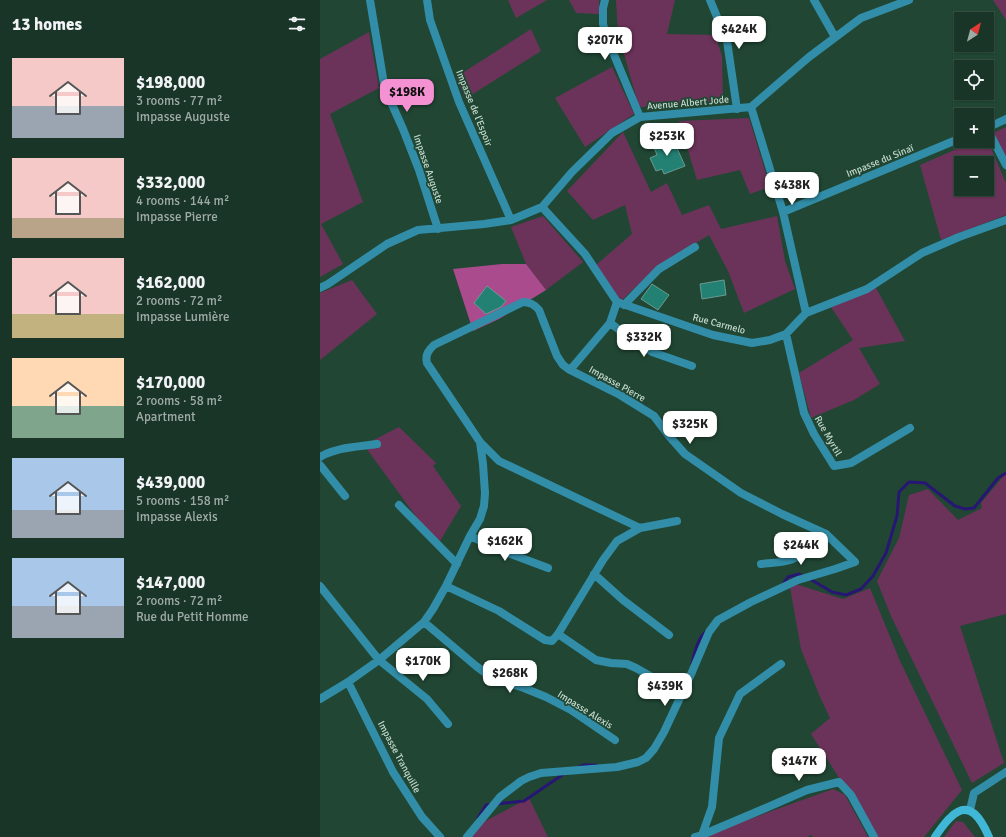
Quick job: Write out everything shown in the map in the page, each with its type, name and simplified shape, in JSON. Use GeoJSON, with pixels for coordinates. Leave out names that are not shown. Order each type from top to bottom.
{"type":"FeatureCollection","features":[{"type":"Feature","properties":{"kind":"street","name":"Impasse Auguste"},"geometry":{"type":"LineString","coordinates":[[370,0],[384,84],[408,143],[438,229]]}},
{"type":"Feature","properties":{"kind":"street","name":"Impasse de l'Espoir"},"geometry":{"type":"LineString","coordinates":[[427,0],[430,20],[459,102],[511,220]]}},
{"type":"Feature","properties":{"kind":"street"},"geometry":{"type":"LineString","coordinates":[[605,0],[603,8],[603,24],[607,38],[640,117]]}},
{"type":"Feature","properties":{"kind":"street"},"geometry":{"type":"LineString","coordinates":[[710,0],[727,40],[737,109]]}},
{"type":"Feature","properties":{"kind":"street"},"geometry":{"type":"LineString","coordinates":[[814,0],[835,38]]}},
{"type":"Feature","properties":{"kind":"street"},"geometry":{"type":"LineString","coordinates":[[806,313],[783,212],[751,107],[809,57],[861,18],[909,0]]}},
{"type":"Feature","properties":{"kind":"street","name":"Avenue Albert Jode"},"geometry":{"type":"LineString","coordinates":[[320,288],[387,244],[418,230],[511,220],[542,207],[572,172],[612,133],[640,117],[751,107]]}},
{"type":"Feature","properties":{"kind":"street"},"geometry":{"type":"LineString","coordinates":[[994,125],[1006,119]]}},
{"type":"Feature","properties":{"kind":"street","name":"Impasse du Sinaï"},"geometry":{"type":"LineString","coordinates":[[783,212],[954,141]]}},
{"type":"Feature","properties":{"kind":"street"},"geometry":{"type":"LineString","coordinates":[[994,142],[1006,165]]}},
{"type":"Feature","properties":{"kind":"street"},"geometry":{"type":"LineString","coordinates":[[542,207],[585,254],[621,304],[659,269],[695,247]]}},
{"type":"Feature","properties":{"kind":"street","name":"Rue Carmelo"},"geometry":{"type":"LineString","coordinates":[[621,304],[713,335],[752,343],[770,340],[786,334],[806,313],[867,289],[922,253],[959,237],[1006,220]]}},
{"type":"Feature","properties":{"kind":"street"},"geometry":{"type":"LineString","coordinates":[[570,370],[563,365],[557,356],[539,310],[536,306],[527,302],[523,302],[434,346],[427,353],[426,358],[427,363],[480,442],[499,461],[640,528]]}},
{"type":"Feature","properties":{"kind":"street","name":"Impasse Pierre"},"geometry":{"type":"LineString","coordinates":[[467,837],[500,797],[521,781],[529,777],[541,773],[617,768],[646,758],[654,749],[664,732],[709,632],[718,620],[751,602],[798,580],[855,562],[826,534],[741,493],[685,454],[654,416],[620,395],[570,370],[610,323],[621,304]]}},
{"type":"Feature","properties":{"kind":"street"},"geometry":{"type":"LineString","coordinates":[[610,323],[652,352],[692,366]]}},
{"type":"Feature","properties":{"kind":"street","name":"Rue Myrtil"},"geometry":{"type":"LineString","coordinates":[[786,334],[804,413],[814,434],[834,466],[850,462],[910,428]]}},
{"type":"Feature","properties":{"kind":"street"},"geometry":{"type":"LineString","coordinates":[[320,699],[348,682],[379,660],[424,622],[433,609],[480,519],[484,506],[485,486],[480,442]]}},
{"type":"Feature","properties":{"kind":"street"},"geometry":{"type":"LineString","coordinates":[[320,457],[326,453],[338,450],[377,444]]}},
{"type":"Feature","properties":{"kind":"street"},"geometry":{"type":"LineString","coordinates":[[320,465],[346,496]]}},
{"type":"Feature","properties":{"kind":"street"},"geometry":{"type":"LineString","coordinates":[[399,505],[457,564]]}},
{"type":"Feature","properties":{"kind":"street"},"geometry":{"type":"LineString","coordinates":[[446,586],[499,611],[545,640],[552,641],[558,634],[603,560],[617,542],[640,528],[677,521]]}},
{"type":"Feature","properties":{"kind":"street"},"geometry":{"type":"LineString","coordinates":[[761,564],[789,561],[796,558],[808,552],[826,534]]}},
{"type":"Feature","properties":{"kind":"street"},"geometry":{"type":"LineString","coordinates":[[470,536],[508,553],[548,568]]}},
{"type":"Feature","properties":{"kind":"street"},"geometry":{"type":"LineString","coordinates":[[594,574],[623,600],[669,635]]}},
{"type":"Feature","properties":{"kind":"street"},"geometry":{"type":"LineString","coordinates":[[320,586],[379,660],[427,699],[448,724]]}},
{"type":"Feature","properties":{"kind":"street","name":"Impasse Alexis"},"geometry":{"type":"LineString","coordinates":[[424,622],[488,675],[524,688],[571,710],[615,740]]}},
{"type":"Feature","properties":{"kind":"street"},"geometry":{"type":"LineString","coordinates":[[558,634],[596,660],[628,664],[666,685]]}},
{"type":"Feature","properties":{"kind":"street"},"geometry":{"type":"LineString","coordinates":[[698,836],[712,806],[719,738],[740,694],[781,664]]}},
{"type":"Feature","properties":{"kind":"street","name":"Impasse Tranquille"},"geometry":{"type":"LineString","coordinates":[[348,682],[394,772],[422,817],[440,837]]}},
{"type":"Feature","properties":{"kind":"street"},"geometry":{"type":"LineString","coordinates":[[970,810],[974,793],[1006,772]]}},
{"type":"Feature","properties":{"kind":"street"},"geometry":{"type":"LineString","coordinates":[[698,836],[807,790],[838,782],[850,795],[874,837]]}},
{"type":"Feature","properties":{"kind":"street"},"geometry":{"type":"LineString","coordinates":[[935,837],[951,816],[961,810],[970,810],[977,815],[989,837]]}},
{"type":"Feature","properties":{"kind":"shaded area"},"geometry":{"type":"Polygon","coordinates":[[[508,0],[547,0],[516,18],[508,0]]]}},
{"type":"Feature","properties":{"kind":"shaded area"},"geometry":{"type":"Polygon","coordinates":[[[569,0],[599,0],[599,14],[576,13],[569,0]]]}},
{"type":"Feature","properties":{"kind":"shaded area"},"geometry":{"type":"Polygon","coordinates":[[[616,0],[675,0],[667,34],[715,35],[722,56],[723,103],[639,107],[618,33],[616,0]]]}},
{"type":"Feature","properties":{"kind":"shaded area"},"geometry":{"type":"Polygon","coordinates":[[[993,0],[1006,0],[1006,20],[993,0]]]}},
{"type":"Feature","properties":{"kind":"shaded area"},"geometry":{"type":"Polygon","coordinates":[[[531,29],[541,51],[465,99],[456,77],[531,29]]]}},
{"type":"Feature","properties":{"kind":"shaded area"},"geometry":{"type":"Polygon","coordinates":[[[369,32],[379,88],[330,114],[363,202],[321,224],[343,264],[320,277],[320,59],[369,32]]]}},
{"type":"Feature","properties":{"kind":"shaded area"},"geometry":{"type":"Polygon","coordinates":[[[612,67],[634,114],[585,147],[555,98],[612,67]]]}},
{"type":"Feature","properties":{"kind":"shaded area"},"geometry":{"type":"Polygon","coordinates":[[[749,118],[770,187],[750,194],[740,170],[697,180],[679,121],[749,118]]]}},
{"type":"Feature","properties":{"kind":"shaded area"},"geometry":{"type":"Polygon","coordinates":[[[1006,127],[1006,160],[994,135],[994,133],[1006,127]]]}},
{"type":"Feature","properties":{"kind":"shaded area"},"geometry":{"type":"Polygon","coordinates":[[[623,132],[651,192],[667,183],[682,215],[709,205],[721,229],[777,216],[785,261],[795,289],[744,313],[728,271],[709,235],[656,268],[621,301],[596,265],[632,234],[625,205],[593,220],[567,191],[623,132]]]}},
{"type":"Feature","properties":{"kind":"shaded area"},"geometry":{"type":"Polygon","coordinates":[[[959,148],[991,148],[1006,183],[1006,215],[941,240],[920,165],[959,148]]]}},
{"type":"Feature","properties":{"kind":"shaded area"},"geometry":{"type":"Polygon","coordinates":[[[543,216],[583,262],[546,290],[526,264],[511,227],[543,216]]]}},
{"type":"Feature","properties":{"kind":"shaded area"},"geometry":{"type":"Polygon","coordinates":[[[502,264],[526,264],[546,290],[499,319],[473,331],[453,269],[502,264]]]}},
{"type":"Feature","properties":{"kind":"shaded area"},"geometry":{"type":"Polygon","coordinates":[[[352,280],[377,314],[320,360],[320,293],[352,280]]]}},
{"type":"Feature","properties":{"kind":"shaded area"},"geometry":{"type":"Polygon","coordinates":[[[876,288],[905,341],[859,348],[880,384],[854,400],[811,418],[799,373],[853,340],[831,307],[876,288]]]}},
{"type":"Feature","properties":{"kind":"shaded area"},"geometry":{"type":"Polygon","coordinates":[[[399,427],[436,463],[433,466],[461,506],[440,541],[428,533],[364,445],[399,427]]]}},
{"type":"Feature","properties":{"kind":"shaded area"},"geometry":{"type":"Polygon","coordinates":[[[1006,473],[1006,614],[960,626],[1004,763],[972,783],[891,616],[877,581],[899,538],[909,495],[928,489],[958,520],[982,508],[981,503],[1006,473]]]}},
{"type":"Feature","properties":{"kind":"shaded area"},"geometry":{"type":"Polygon","coordinates":[[[789,582],[843,599],[870,588],[900,661],[962,790],[924,837],[877,837],[811,734],[830,718],[801,649],[789,582]]]}},
{"type":"Feature","properties":{"kind":"shaded area"},"geometry":{"type":"Polygon","coordinates":[[[833,789],[845,795],[868,837],[813,837],[812,835],[807,837],[700,837],[833,789]]]}},
{"type":"Feature","properties":{"kind":"shaded area"},"geometry":{"type":"Polygon","coordinates":[[[529,798],[548,837],[472,837],[476,826],[529,798]]]}},
{"type":"Feature","properties":{"kind":"shaded area"},"geometry":{"type":"Polygon","coordinates":[[[956,821],[963,822],[975,837],[944,837],[956,821]]]}},
{"type":"Feature","properties":{"kind":"building"},"geometry":{"type":"Polygon","coordinates":[[[672,137],[685,166],[664,174],[662,169],[656,171],[650,158],[657,155],[653,145],[672,137]]]}},
{"type":"Feature","properties":{"kind":"building"},"geometry":{"type":"Polygon","coordinates":[[[724,280],[726,295],[702,299],[700,284],[724,280]]]}},
{"type":"Feature","properties":{"kind":"building"},"geometry":{"type":"Polygon","coordinates":[[[652,284],[669,295],[658,310],[641,299],[652,284]]]}},
{"type":"Feature","properties":{"kind":"building"},"geometry":{"type":"Polygon","coordinates":[[[487,286],[506,301],[501,307],[486,314],[474,303],[487,286]]]}},
{"type":"Feature","properties":{"kind":"waterway"},"geometry":{"type":"LineString","coordinates":[[810,579],[832,592],[846,595],[861,589],[873,576],[886,553],[897,516],[899,492],[909,482],[925,483],[955,506],[965,509],[974,508],[998,478],[1006,473]]}},
{"type":"Feature","properties":{"kind":"waterway"},"geometry":{"type":"LineString","coordinates":[[783,584],[788,577],[799,574],[803,576]]}},
{"type":"Feature","properties":{"kind":"waterway"},"geometry":{"type":"LineString","coordinates":[[692,664],[700,640],[708,630]]}},
{"type":"Feature","properties":{"kind":"waterway"},"geometry":{"type":"LineString","coordinates":[[579,767],[584,765],[596,765]]}},
{"type":"Feature","properties":{"kind":"waterway"},"geometry":{"type":"LineString","coordinates":[[478,818],[486,805],[524,801],[565,773]]}}]}
